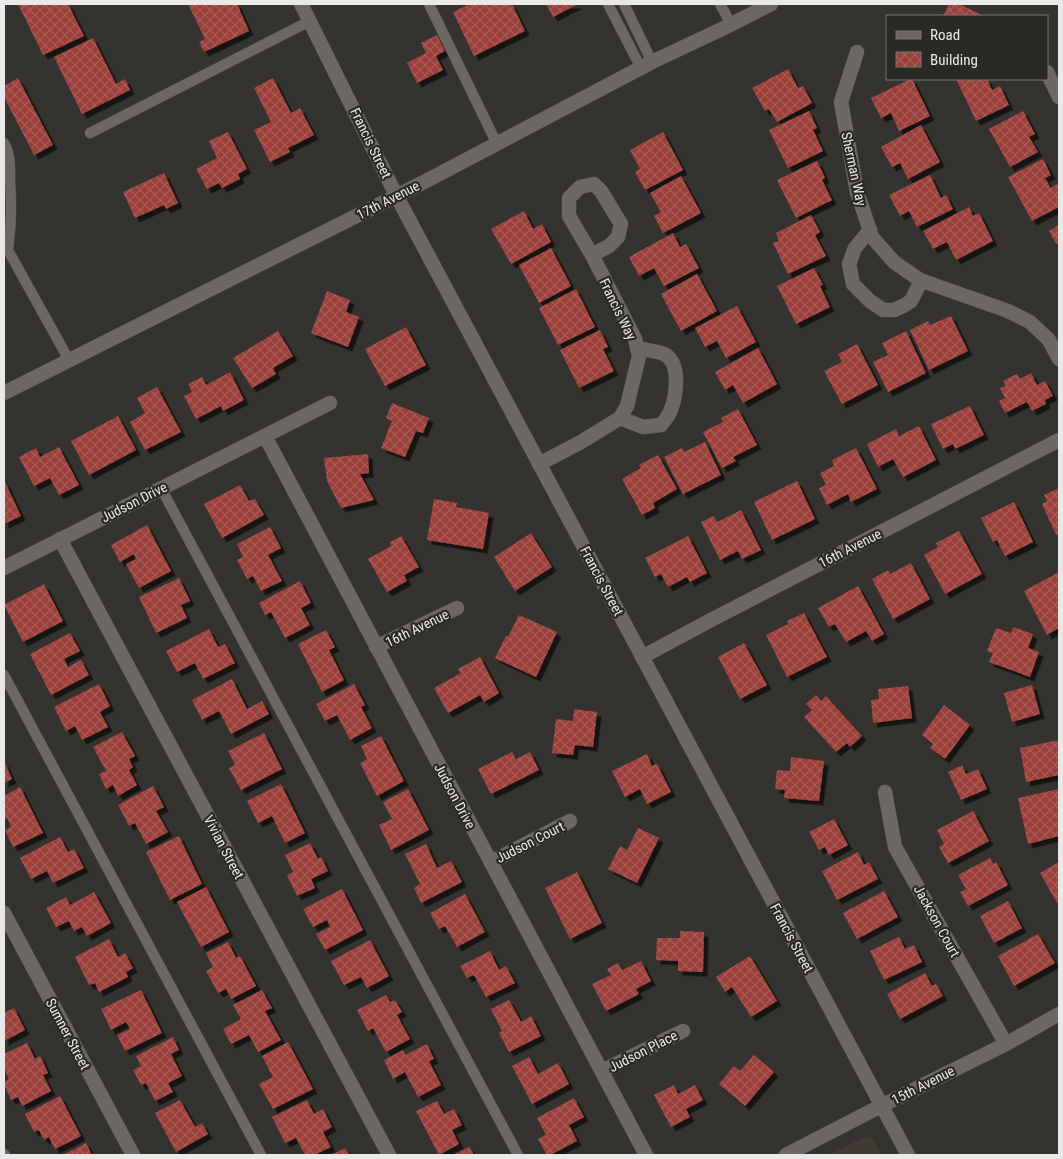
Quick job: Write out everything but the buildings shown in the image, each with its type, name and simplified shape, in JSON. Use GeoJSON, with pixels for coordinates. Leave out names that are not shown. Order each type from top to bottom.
{"type":"FeatureCollection","features":[{"type":"Feature","properties":{"kind":"street","name":"Francis Street"},"geometry":{"type":"LineString","coordinates":[[301,4],[396,195],[908,1155]]}},
{"type":"Feature","properties":{"kind":"street","name":"17th Avenue"},"geometry":{"type":"LineString","coordinates":[[4,393],[497,144],[647,65],[771,4]]}},
{"type":"Feature","properties":{"kind":"street","name":"Sherman Way"},"geometry":{"type":"LineString","coordinates":[[857,52],[841,102],[857,192],[872,237],[894,262],[921,281],[1008,311],[1030,322],[1049,340],[1059,359]]}},
{"type":"Feature","properties":{"kind":"street"},"geometry":{"type":"LineString","coordinates":[[1048,74],[1059,97]]}},
{"type":"Feature","properties":{"kind":"street","name":"Francis Way"},"geometry":{"type":"LineString","coordinates":[[592,255],[609,246],[618,237],[621,224],[601,191],[594,184],[580,187],[569,198],[569,216],[592,255],[635,339],[639,356],[627,406],[620,418]]}},
{"type":"Feature","properties":{"kind":"street"},"geometry":{"type":"LineString","coordinates":[[870,230],[855,248],[848,264],[853,284],[870,301],[883,310],[894,310],[910,301],[921,281]]}},
{"type":"Feature","properties":{"kind":"street"},"geometry":{"type":"LineString","coordinates":[[540,464],[620,418],[643,427],[661,425],[670,414],[676,390],[675,371],[665,354],[637,348]]}},
{"type":"Feature","properties":{"kind":"street","name":"Judson Drive"},"geometry":{"type":"LineString","coordinates":[[4,568],[330,404]]}},
{"type":"Feature","properties":{"kind":"street","name":"Judson Drive"},"geometry":{"type":"LineString","coordinates":[[265,436],[646,1155]]}},
{"type":"Feature","properties":{"kind":"street","name":"16th Avenue"},"geometry":{"type":"LineString","coordinates":[[642,657],[1059,440]]}},
{"type":"Feature","properties":{"kind":"street","name":"Vivian Street"},"geometry":{"type":"LineString","coordinates":[[60,539],[389,1155]]}},
{"type":"Feature","properties":{"kind":"street","name":"16th Avenue"},"geometry":{"type":"LineString","coordinates":[[376,648],[457,608]]}},
{"type":"Feature","properties":{"kind":"street","name":"Jackson Court"},"geometry":{"type":"LineString","coordinates":[[885,792],[895,847],[1006,1044]]}},
{"type":"Feature","properties":{"kind":"street","name":"Judson Court"},"geometry":{"type":"LineString","coordinates":[[491,862],[570,821]]}},
{"type":"Feature","properties":{"kind":"street","name":"Sumner Street"},"geometry":{"type":"LineString","coordinates":[[4,913],[133,1155]]}},
{"type":"Feature","properties":{"kind":"street","name":"15th Avenue"},"geometry":{"type":"LineString","coordinates":[[786,1155],[1006,1044],[1059,1014]]}},
{"type":"Feature","properties":{"kind":"street","name":"Judson Place"},"geometry":{"type":"LineString","coordinates":[[602,1071],[683,1031]]}},
{"type":"Feature","properties":{"kind":"lane"},"geometry":{"type":"LineString","coordinates":[[429,4],[497,144]]}},
{"type":"Feature","properties":{"kind":"lane"},"geometry":{"type":"LineString","coordinates":[[608,4],[647,65]]}},
{"type":"Feature","properties":{"kind":"lane"},"geometry":{"type":"LineString","coordinates":[[624,4],[647,65]]}},
{"type":"Feature","properties":{"kind":"lane"},"geometry":{"type":"LineString","coordinates":[[720,4],[731,24]]}},
{"type":"Feature","properties":{"kind":"lane"},"geometry":{"type":"LineString","coordinates":[[90,133],[310,21]]}},
{"type":"Feature","properties":{"kind":"lane"},"geometry":{"type":"LineString","coordinates":[[4,143],[9,155],[12,199],[11,228],[6,247],[69,360]]}},
{"type":"Feature","properties":{"kind":"lane"},"geometry":{"type":"LineString","coordinates":[[161,488],[518,1155]]}},
{"type":"Feature","properties":{"kind":"lane"},"geometry":{"type":"LineString","coordinates":[[4,675],[261,1155]]}},
{"type":"Feature","properties":{"kind":"shaded area"},"geometry":{"type":"Polygon","coordinates":[[[870,1136],[882,1155],[828,1155],[863,1138],[870,1136]]]}}]}
